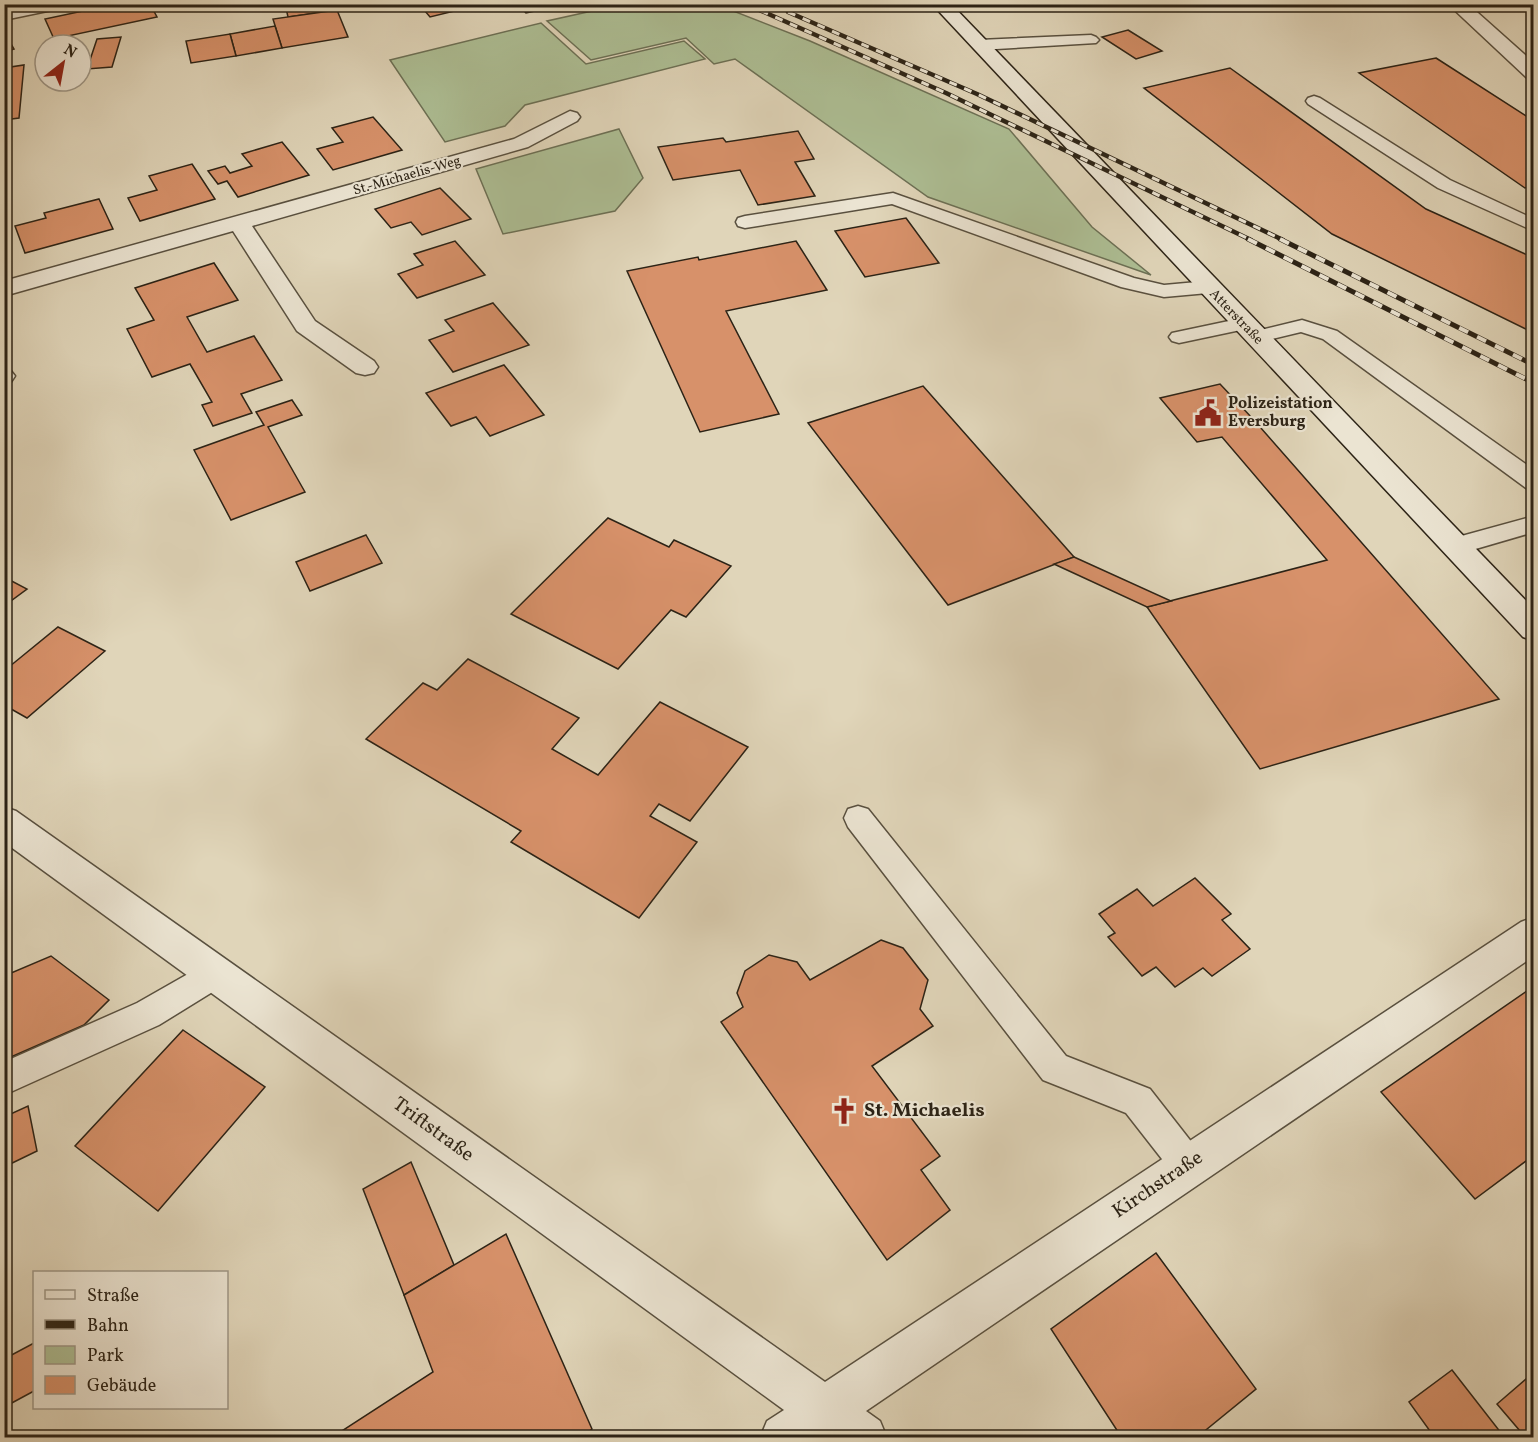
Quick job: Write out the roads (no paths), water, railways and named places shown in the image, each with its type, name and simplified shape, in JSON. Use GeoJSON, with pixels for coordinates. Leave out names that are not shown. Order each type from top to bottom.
{"type":"FeatureCollection","features":[{"type":"Feature","properties":{"kind":"street"},"geometry":{"type":"LineString","coordinates":[[4,15],[56,4]]}},
{"type":"Feature","properties":{"kind":"street","name":"Atterstraße"},"geometry":{"type":"LineString","coordinates":[[941,4],[1533,629]]}},
{"type":"Feature","properties":{"kind":"street"},"geometry":{"type":"LineString","coordinates":[[1457,4],[1533,74]]}},
{"type":"Feature","properties":{"kind":"street","name":"St.-Michaelis-Weg"},"geometry":{"type":"LineString","coordinates":[[4,289],[521,143],[570,117]]}},
{"type":"Feature","properties":{"kind":"street"},"geometry":{"type":"LineString","coordinates":[[239,223],[306,326],[365,367]]}},
{"type":"Feature","properties":{"kind":"street","name":"Triftstraße"},"geometry":{"type":"LineString","coordinates":[[4,822],[862,1437]]}},
{"type":"Feature","properties":{"kind":"street","name":"Kirchstraße"},"geometry":{"type":"LineString","coordinates":[[784,1437],[1533,934]]}},
{"type":"Feature","properties":{"kind":"lane"},"geometry":{"type":"LineString","coordinates":[[979,45],[1091,40]]}},
{"type":"Feature","properties":{"kind":"lane"},"geometry":{"type":"LineString","coordinates":[[1314,101],[1444,184],[1533,226]]}},
{"type":"Feature","properties":{"kind":"lane"},"geometry":{"type":"LineString","coordinates":[[745,222],[893,198],[1128,283],[1164,291],[1208,287]]}},
{"type":"Feature","properties":{"kind":"lane"},"geometry":{"type":"LineString","coordinates":[[1179,337],[1302,326],[1330,335],[1533,482]]}},
{"type":"Feature","properties":{"kind":"lane"},"geometry":{"type":"LineString","coordinates":[[1455,546],[1533,524]]}},
{"type":"Feature","properties":{"kind":"lane"},"geometry":{"type":"LineString","coordinates":[[858,818],[1055,1068],[1138,1101],[1188,1165]]}},
{"type":"Feature","properties":{"kind":"lane"},"geometry":{"type":"LineString","coordinates":[[4,1078],[148,1014],[216,973]]}},
{"type":"Feature","properties":{"kind":"railway"},"geometry":{"type":"LineString","coordinates":[[746,4],[946,93],[1251,240]]}},
{"type":"Feature","properties":{"kind":"railway"},"geometry":{"type":"LineString","coordinates":[[788,12],[977,94],[1283,240]]}},
{"type":"Feature","properties":{"kind":"railway"},"geometry":{"type":"LineString","coordinates":[[1248,239],[1534,383]]}},
{"type":"Feature","properties":{"kind":"railway"},"geometry":{"type":"LineString","coordinates":[[1280,239],[1534,365]]}},
{"type":"Feature","properties":{"kind":"place","name":"Polizeistation Eversburg"},"geometry":{"type":"Point","coordinates":[1208,413]}},
{"type":"Feature","properties":{"kind":"place","name":"St. Michaelis"},"geometry":{"type":"Point","coordinates":[844,1111]}}]}
